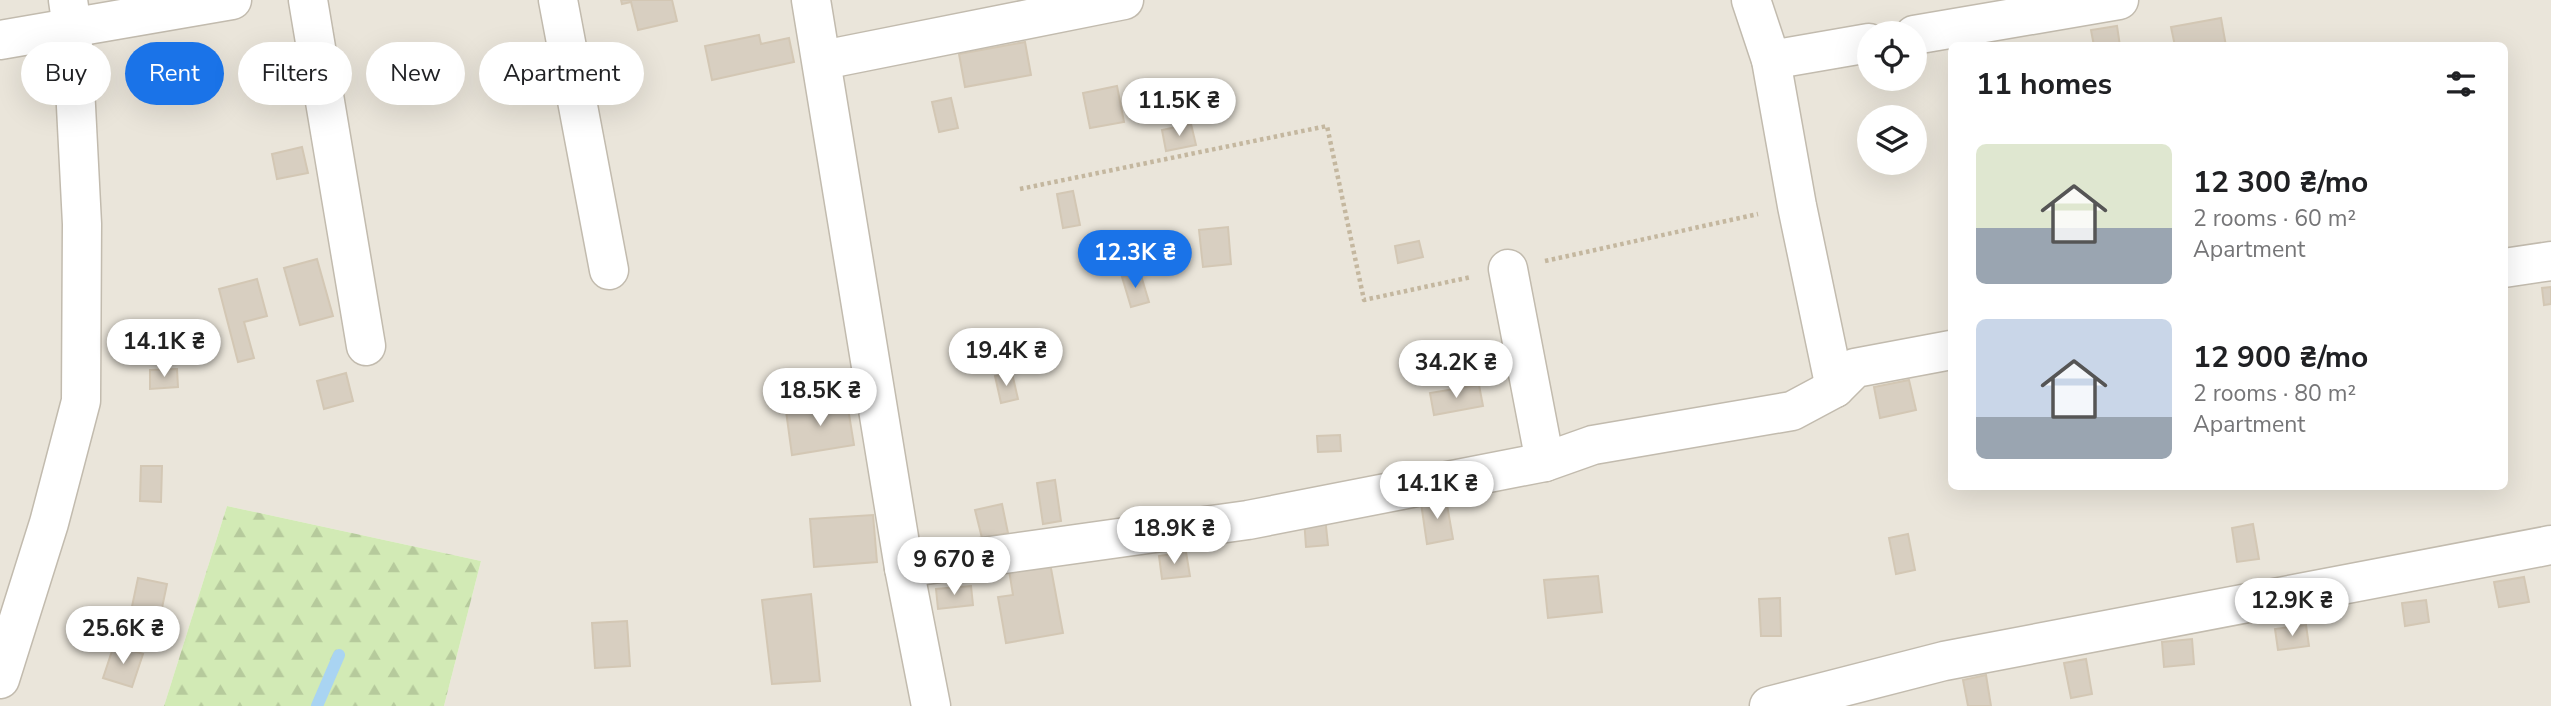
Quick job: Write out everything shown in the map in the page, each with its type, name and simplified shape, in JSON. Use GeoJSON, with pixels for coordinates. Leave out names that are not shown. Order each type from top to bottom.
{"type":"FeatureCollection","features":[{"type":"Feature","properties":{"kind":"street"},"geometry":{"type":"LineString","coordinates":[[0,40],[70,14],[233,0]]}},
{"type":"Feature","properties":{"kind":"street"},"geometry":{"type":"LineString","coordinates":[[308,0],[366,346]]}},
{"type":"Feature","properties":{"kind":"street"},"geometry":{"type":"LineString","coordinates":[[558,0],[609,270]]}},
{"type":"Feature","properties":{"kind":"street"},"geometry":{"type":"LineString","coordinates":[[811,0],[904,568],[931,706]]}},
{"type":"Feature","properties":{"kind":"street"},"geometry":{"type":"LineString","coordinates":[[822,61],[1124,0]]}},
{"type":"Feature","properties":{"kind":"street"},"geometry":{"type":"LineString","coordinates":[[1751,0],[1771,60],[1797,205],[1835,388]]}},
{"type":"Feature","properties":{"kind":"street"},"geometry":{"type":"LineString","coordinates":[[1927,33],[2119,0]]}},
{"type":"Feature","properties":{"kind":"street"},"geometry":{"type":"LineString","coordinates":[[0,679],[49,523],[82,401],[82,224],[70,14]]}},
{"type":"Feature","properties":{"kind":"street"},"geometry":{"type":"LineString","coordinates":[[1771,60],[1857,45]]}},
{"type":"Feature","properties":{"kind":"street"},"geometry":{"type":"LineString","coordinates":[[2508,267],[2551,261]]}},
{"type":"Feature","properties":{"kind":"street"},"geometry":{"type":"LineString","coordinates":[[1508,269],[1545,462]]}},
{"type":"Feature","properties":{"kind":"street"},"geometry":{"type":"LineString","coordinates":[[904,568],[1248,520],[1545,462],[1593,445],[1792,411],[1835,388],[1855,368],[1948,351]]}},
{"type":"Feature","properties":{"kind":"street"},"geometry":{"type":"LineString","coordinates":[[1769,706],[1944,661],[2551,545]]}},
{"type":"Feature","properties":{"kind":"path"},"geometry":{"type":"LineString","coordinates":[[1020,189],[1326,126],[1363,300],[1797,205]]}},
{"type":"Feature","properties":{"kind":"shaded area"},"geometry":{"type":"Polygon","coordinates":[[[0,0],[2551,0],[2551,706],[444,706],[481,561],[227,506],[164,706],[0,706],[0,0]]]}},
{"type":"Feature","properties":{"kind":"green space"},"geometry":{"type":"Polygon","coordinates":[[[227,506],[481,561],[444,706],[164,706],[227,506]]]}},
{"type":"Feature","properties":{"kind":"building"},"geometry":{"type":"Polygon","coordinates":[[[621,0],[672,0],[677,21],[638,30],[631,2],[622,4],[621,0]]]}},
{"type":"Feature","properties":{"kind":"building"},"geometry":{"type":"Polygon","coordinates":[[[2221,18],[2225,42],[2174,42],[2171,27],[2221,18]]]}},
{"type":"Feature","properties":{"kind":"building"},"geometry":{"type":"Polygon","coordinates":[[[2117,26],[2119,42],[2093,42],[2091,30],[2117,26]]]}},
{"type":"Feature","properties":{"kind":"building"},"geometry":{"type":"Polygon","coordinates":[[[759,35],[761,44],[789,38],[794,62],[712,80],[705,46],[759,35]]]}},
{"type":"Feature","properties":{"kind":"building"},"geometry":{"type":"Polygon","coordinates":[[[1025,42],[1031,75],[965,87],[959,54],[1025,42]]]}},
{"type":"Feature","properties":{"kind":"building"},"geometry":{"type":"Polygon","coordinates":[[[1117,86],[1124,122],[1090,128],[1083,93],[1117,86]]]}},
{"type":"Feature","properties":{"kind":"building"},"geometry":{"type":"Polygon","coordinates":[[[951,98],[958,128],[939,132],[932,102],[951,98]]]}},
{"type":"Feature","properties":{"kind":"building"},"geometry":{"type":"Polygon","coordinates":[[[1191,124],[1196,145],[1166,151],[1162,130],[1191,124]]]}},
{"type":"Feature","properties":{"kind":"building"},"geometry":{"type":"Polygon","coordinates":[[[302,147],[308,173],[277,179],[272,154],[302,147]]]}},
{"type":"Feature","properties":{"kind":"building"},"geometry":{"type":"Polygon","coordinates":[[[1073,191],[1080,225],[1063,228],[1057,194],[1073,191]]]}},
{"type":"Feature","properties":{"kind":"building"},"geometry":{"type":"Polygon","coordinates":[[[1228,227],[1231,264],[1203,267],[1199,230],[1228,227]]]}},
{"type":"Feature","properties":{"kind":"building"},"geometry":{"type":"Polygon","coordinates":[[[1419,241],[1423,257],[1398,263],[1395,246],[1419,241]]]}},
{"type":"Feature","properties":{"kind":"building"},"geometry":{"type":"Polygon","coordinates":[[[317,259],[333,316],[300,325],[284,268],[317,259]]]}},
{"type":"Feature","properties":{"kind":"building"},"geometry":{"type":"Polygon","coordinates":[[[1140,272],[1149,302],[1131,307],[1122,277],[1140,272]]]}},
{"type":"Feature","properties":{"kind":"building"},"geometry":{"type":"Polygon","coordinates":[[[257,279],[267,316],[244,322],[254,358],[238,362],[219,289],[257,279]]]}},
{"type":"Feature","properties":{"kind":"building"},"geometry":{"type":"Polygon","coordinates":[[[2551,287],[2551,304],[2544,305],[2542,288],[2551,287]]]}},
{"type":"Feature","properties":{"kind":"building"},"geometry":{"type":"Polygon","coordinates":[[[177,369],[178,387],[150,389],[150,370],[177,369]]]}},
{"type":"Feature","properties":{"kind":"building"},"geometry":{"type":"Polygon","coordinates":[[[346,373],[353,401],[324,409],[317,381],[346,373]]]}},
{"type":"Feature","properties":{"kind":"building"},"geometry":{"type":"Polygon","coordinates":[[[1012,373],[1018,399],[1001,403],[995,376],[1012,373]]]}},
{"type":"Feature","properties":{"kind":"building"},"geometry":{"type":"Polygon","coordinates":[[[1909,380],[1916,410],[1880,418],[1874,387],[1909,380]]]}},
{"type":"Feature","properties":{"kind":"building"},"geometry":{"type":"Polygon","coordinates":[[[1479,385],[1483,406],[1434,415],[1430,393],[1479,385]]]}},
{"type":"Feature","properties":{"kind":"building"},"geometry":{"type":"Polygon","coordinates":[[[847,402],[854,445],[792,455],[786,411],[847,402]]]}},
{"type":"Feature","properties":{"kind":"building"},"geometry":{"type":"Polygon","coordinates":[[[1340,435],[1341,451],[1318,452],[1317,436],[1340,435]]]}},
{"type":"Feature","properties":{"kind":"building"},"geometry":{"type":"Polygon","coordinates":[[[141,466],[162,466],[161,502],[140,501],[141,466]]]}},
{"type":"Feature","properties":{"kind":"building"},"geometry":{"type":"Polygon","coordinates":[[[1055,480],[1061,521],[1043,524],[1037,483],[1055,480]]]}},
{"type":"Feature","properties":{"kind":"building"},"geometry":{"type":"Polygon","coordinates":[[[1446,499],[1453,539],[1427,544],[1421,503],[1446,499]]]}},
{"type":"Feature","properties":{"kind":"building"},"geometry":{"type":"Polygon","coordinates":[[[1002,504],[1008,533],[982,538],[975,510],[1002,504]]]}},
{"type":"Feature","properties":{"kind":"building"},"geometry":{"type":"Polygon","coordinates":[[[873,515],[877,562],[814,567],[810,519],[873,515]]]}},
{"type":"Feature","properties":{"kind":"building"},"geometry":{"type":"Polygon","coordinates":[[[1325,517],[1328,545],[1306,547],[1304,519],[1325,517]]]}},
{"type":"Feature","properties":{"kind":"building"},"geometry":{"type":"Polygon","coordinates":[[[2253,524],[2259,559],[2237,562],[2232,528],[2253,524]]]}},
{"type":"Feature","properties":{"kind":"building"},"geometry":{"type":"Polygon","coordinates":[[[1908,534],[1915,570],[1896,574],[1889,538],[1908,534]]]}},
{"type":"Feature","properties":{"kind":"building"},"geometry":{"type":"Polygon","coordinates":[[[1186,552],[1190,576],[1162,579],[1159,556],[1186,552]]]}},
{"type":"Feature","properties":{"kind":"building"},"geometry":{"type":"Polygon","coordinates":[[[1050,563],[1063,633],[1006,643],[998,597],[1013,595],[1009,570],[1050,563]]]}},
{"type":"Feature","properties":{"kind":"building"},"geometry":{"type":"Polygon","coordinates":[[[1598,576],[1602,612],[1548,618],[1544,580],[1598,576]]]}},
{"type":"Feature","properties":{"kind":"building"},"geometry":{"type":"Polygon","coordinates":[[[2524,577],[2529,602],[2499,607],[2494,582],[2524,577]]]}},
{"type":"Feature","properties":{"kind":"building"},"geometry":{"type":"Polygon","coordinates":[[[138,578],[167,584],[159,622],[130,616],[138,578]]]}},
{"type":"Feature","properties":{"kind":"building"},"geometry":{"type":"Polygon","coordinates":[[[971,586],[973,605],[938,609],[936,589],[971,586]]]}},
{"type":"Feature","properties":{"kind":"building"},"geometry":{"type":"Polygon","coordinates":[[[811,594],[820,681],[772,684],[762,600],[811,594]]]}},
{"type":"Feature","properties":{"kind":"building"},"geometry":{"type":"Polygon","coordinates":[[[1780,598],[1781,636],[1761,636],[1759,599],[1780,598]]]}},
{"type":"Feature","properties":{"kind":"building"},"geometry":{"type":"Polygon","coordinates":[[[2426,600],[2429,622],[2405,626],[2402,603],[2426,600]]]}},
{"type":"Feature","properties":{"kind":"building"},"geometry":{"type":"Polygon","coordinates":[[[627,621],[630,666],[595,668],[592,623],[627,621]]]}},
{"type":"Feature","properties":{"kind":"building"},"geometry":{"type":"Polygon","coordinates":[[[2306,625],[2309,646],[2278,650],[2275,629],[2306,625]]]}},
{"type":"Feature","properties":{"kind":"building"},"geometry":{"type":"Polygon","coordinates":[[[2192,639],[2194,664],[2164,667],[2162,642],[2192,639]]]}},
{"type":"Feature","properties":{"kind":"building"},"geometry":{"type":"Polygon","coordinates":[[[114,645],[143,654],[132,687],[103,678],[114,645]]]}},
{"type":"Feature","properties":{"kind":"building"},"geometry":{"type":"Polygon","coordinates":[[[2086,659],[2092,694],[2071,698],[2064,663],[2086,659]]]}},
{"type":"Feature","properties":{"kind":"building"},"geometry":{"type":"Polygon","coordinates":[[[1986,675],[1991,706],[1968,706],[1963,680],[1986,675]]]}},
{"type":"Feature","properties":{"kind":"waterway"},"geometry":{"type":"LineString","coordinates":[[317,706],[339,655]]}}]}
